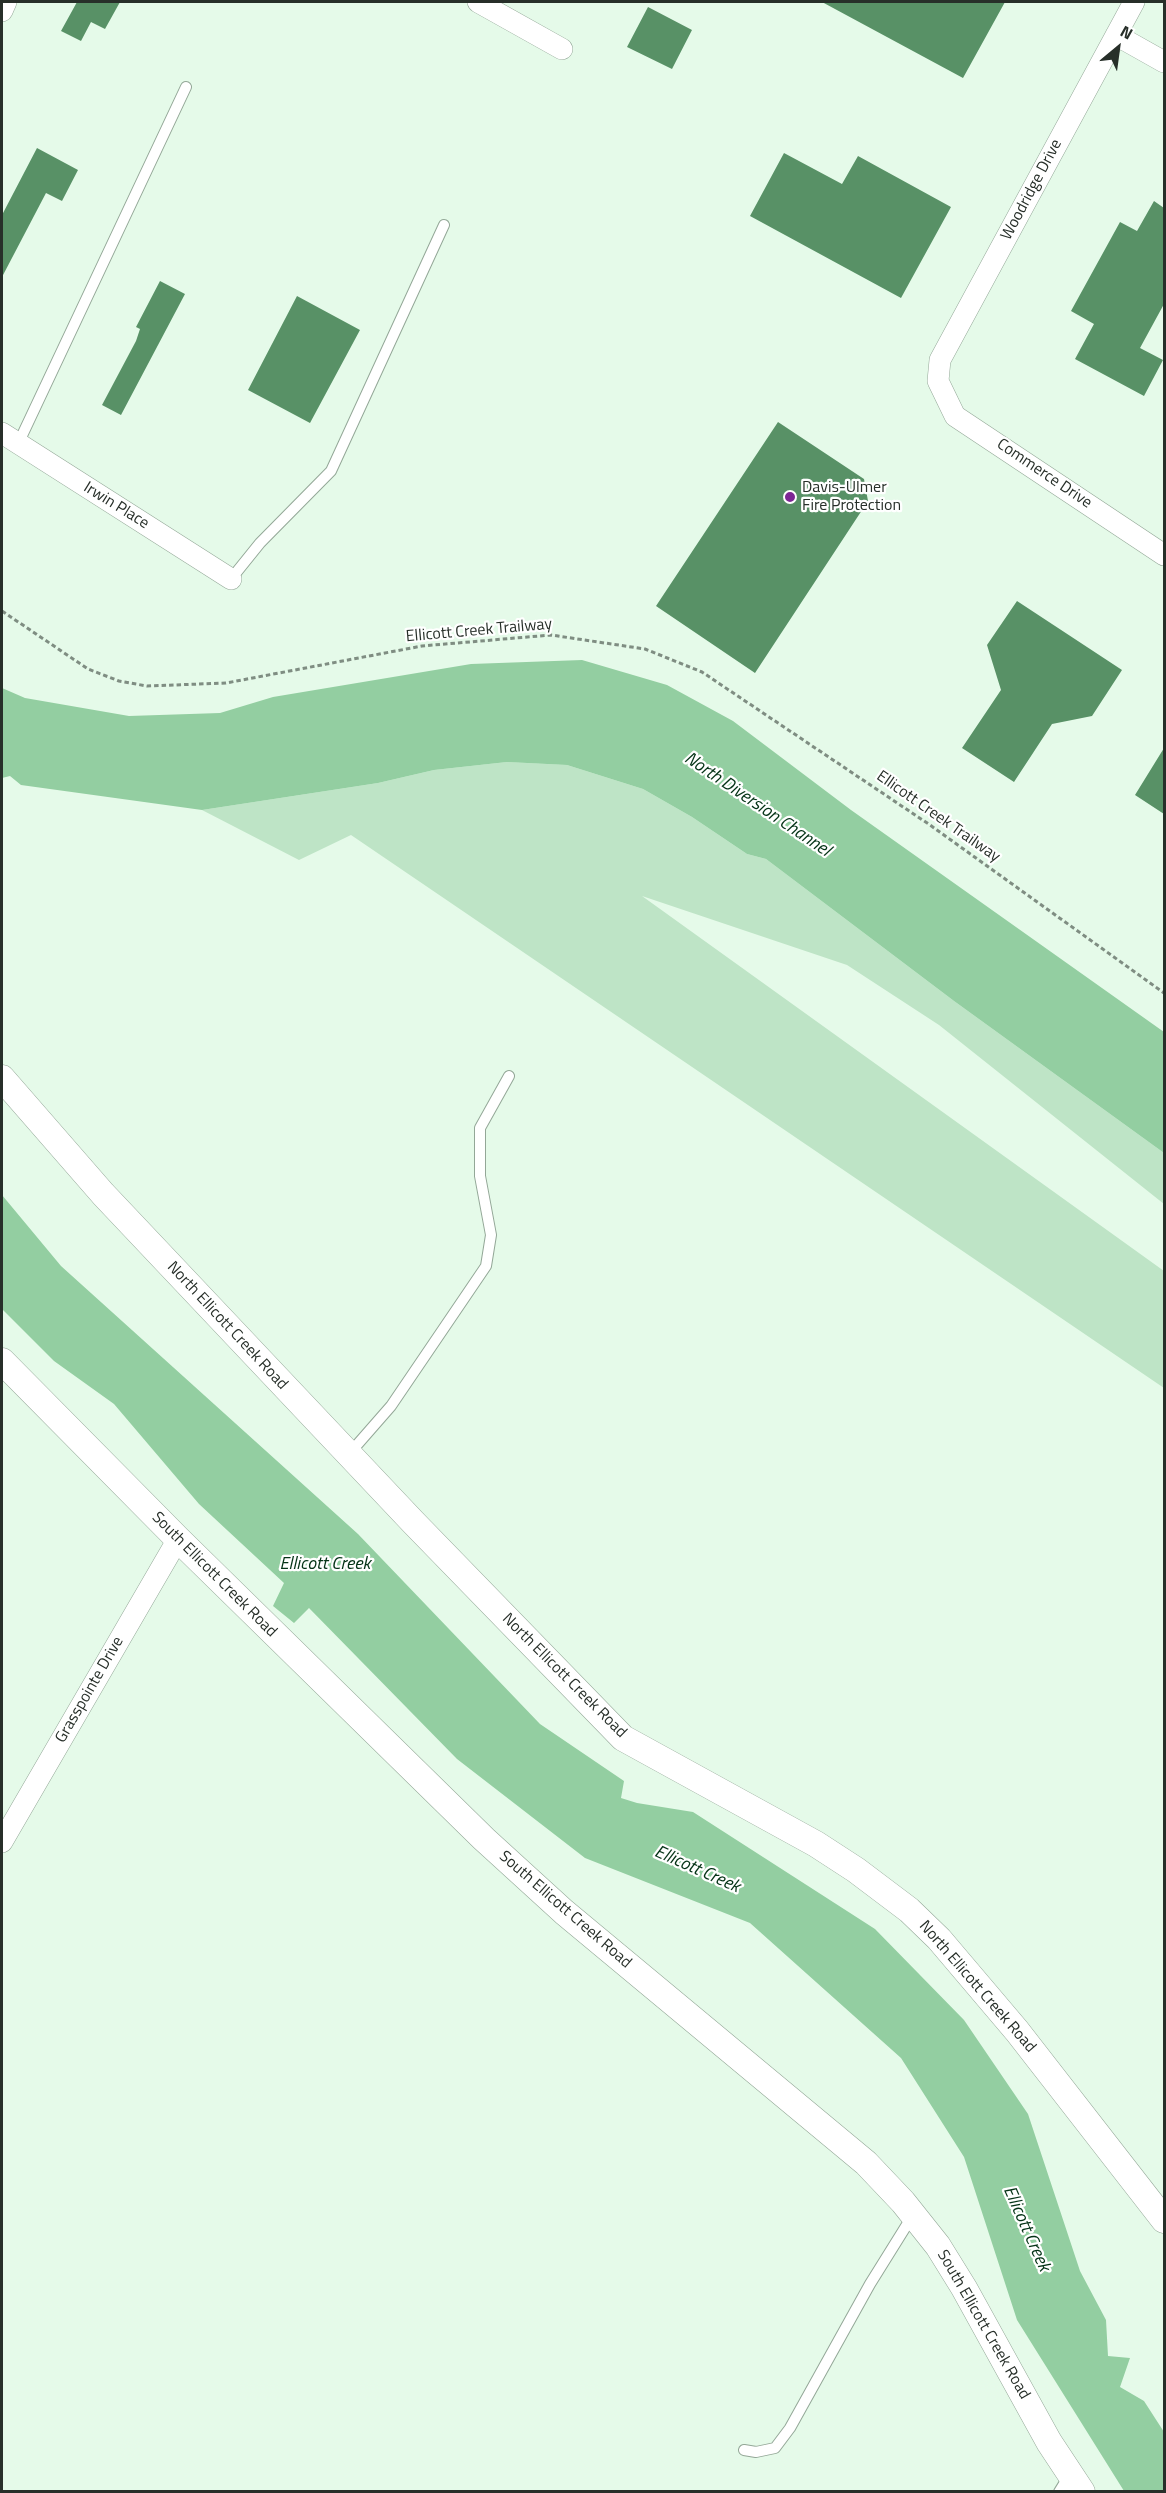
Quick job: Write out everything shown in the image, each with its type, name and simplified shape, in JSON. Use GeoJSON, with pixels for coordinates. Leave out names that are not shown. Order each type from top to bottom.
{"type":"FeatureCollection","features":[{"type":"Feature","properties":{"kind":"street"},"geometry":{"type":"LineString","coordinates":[[2,11],[6,2]]}},
{"type":"Feature","properties":{"kind":"street"},"geometry":{"type":"LineString","coordinates":[[478,2],[562,50]]}},
{"type":"Feature","properties":{"kind":"street","name":"Woodridge Drive"},"geometry":{"type":"LineString","coordinates":[[938,381],[939,360],[1134,2]]}},
{"type":"Feature","properties":{"kind":"street"},"geometry":{"type":"LineString","coordinates":[[1116,35],[1164,62]]}},
{"type":"Feature","properties":{"kind":"street","name":"Commerce Drive"},"geometry":{"type":"LineString","coordinates":[[938,381],[955,416],[1164,555]]}},
{"type":"Feature","properties":{"kind":"street","name":"Irwin Place"},"geometry":{"type":"LineString","coordinates":[[10,439],[231,579]]}},
{"type":"Feature","properties":{"kind":"street","name":"North Ellicott Creek Road"},"geometry":{"type":"LineString","coordinates":[[2,1078],[103,1194],[349,1454],[624,1738],[816,1844],[856,1870],[909,1910],[939,1939],[995,2003],[1164,2220]]}},
{"type":"Feature","properties":{"kind":"street","name":"South Ellicott Creek Road"},"geometry":{"type":"LineString","coordinates":[[2,1361],[178,1539],[484,1839],[564,1912],[866,2163],[913,2214],[938,2246],[964,2288],[1049,2442],[1070,2486]]}},
{"type":"Feature","properties":{"kind":"street","name":"Grasspointe Drive"},"geometry":{"type":"LineString","coordinates":[[2,1842],[178,1539]]}},
{"type":"Feature","properties":{"kind":"lane"},"geometry":{"type":"LineString","coordinates":[[10,439],[186,87]]}},
{"type":"Feature","properties":{"kind":"lane"},"geometry":{"type":"LineString","coordinates":[[231,579],[260,543],[331,471],[444,225]]}},
{"type":"Feature","properties":{"kind":"lane"},"geometry":{"type":"LineString","coordinates":[[349,1454],[391,1406],[486,1266],[491,1235],[480,1176],[480,1128],[509,1076]]}},
{"type":"Feature","properties":{"kind":"lane"},"geometry":{"type":"LineString","coordinates":[[744,2450],[756,2452],[775,2448],[795,2419],[870,2284],[913,2214]]}},
{"type":"Feature","properties":{"kind":"path","name":"Ellicott Creek Trailway"},"geometry":{"type":"LineString","coordinates":[[2,612],[88,669],[118,681],[147,686],[226,683],[422,646],[551,635],[645,649],[702,672],[930,825],[1164,993]]}},
{"type":"Feature","properties":{"kind":"shaded area"},"geometry":{"type":"Polygon","coordinates":[[[507,762],[567,765],[643,789],[692,817],[747,854],[766,859],[954,1001],[1164,1153],[1164,1204],[939,1025],[847,965],[642,896],[1164,1271],[1164,1388],[351,835],[299,860],[202,810],[378,783],[434,770],[507,762]]]}},
{"type":"Feature","properties":{"kind":"water","name":"North Diversion Channel"},"geometry":{"type":"Polygon","coordinates":[[[582,660],[667,685],[733,721],[851,810],[1164,1032],[1164,1153],[954,1001],[766,859],[747,854],[692,817],[643,789],[567,765],[507,762],[434,770],[378,783],[202,810],[21,785],[10,776],[2,778],[2,688],[25,698],[129,716],[220,713],[273,697],[471,664],[582,660]]]}},
{"type":"Feature","properties":{"kind":"water","name":"Ellicott Creek"},"geometry":{"type":"Polygon","coordinates":[[[2,1195],[61,1266],[358,1534],[540,1724],[624,1781],[621,1798],[637,1803],[693,1812],[875,1929],[964,2020],[1028,2114],[1080,2271],[1106,2320],[1108,2356],[1130,2358],[1120,2387],[1144,2401],[1164,2432],[1164,2491],[1124,2491],[1017,2320],[964,2157],[901,2058],[750,1923],[585,1858],[457,1759],[309,1608],[294,1623],[273,1606],[284,1583],[199,1504],[114,1404],[54,1361],[2,1309],[2,1195]]]}},
{"type":"Feature","properties":{"kind":"building"},"geometry":{"type":"Polygon","coordinates":[[[77,2],[120,2],[105,29],[91,22],[81,41],[61,31],[77,2]]]}},
{"type":"Feature","properties":{"kind":"building"},"geometry":{"type":"Polygon","coordinates":[[[822,2],[1005,2],[963,78],[822,2]]]}},
{"type":"Feature","properties":{"kind":"building"},"geometry":{"type":"Polygon","coordinates":[[[648,7],[692,30],[672,69],[627,47],[648,7]]]}},
{"type":"Feature","properties":{"kind":"building"},"geometry":{"type":"Polygon","coordinates":[[[37,148],[78,170],[62,201],[46,193],[2,277],[2,215],[37,148]]]}},
{"type":"Feature","properties":{"kind":"building"},"geometry":{"type":"Polygon","coordinates":[[[784,153],[842,184],[858,156],[951,207],[901,298],[750,216],[784,153]]]}},
{"type":"Feature","properties":{"kind":"building"},"geometry":{"type":"Polygon","coordinates":[[[1154,201],[1164,208],[1164,304],[1140,348],[1163,360],[1144,396],[1075,359],[1094,324],[1071,311],[1120,222],[1137,231],[1154,201]]]}},
{"type":"Feature","properties":{"kind":"building"},"geometry":{"type":"Polygon","coordinates":[[[160,281],[185,294],[121,415],[102,405],[136,341],[140,329],[136,327],[160,281]]]}},
{"type":"Feature","properties":{"kind":"building"},"geometry":{"type":"Polygon","coordinates":[[[297,296],[360,330],[310,423],[248,390],[297,296]]]}},
{"type":"Feature","properties":{"kind":"building"},"geometry":{"type":"Polygon","coordinates":[[[778,422],[864,479],[868,501],[755,673],[656,606],[778,422]]]}},
{"type":"Feature","properties":{"kind":"building"},"geometry":{"type":"Polygon","coordinates":[[[1017,601],[1122,670],[1092,716],[1052,724],[1014,782],[962,748],[1001,690],[987,645],[1017,601]]]}},
{"type":"Feature","properties":{"kind":"building"},"geometry":{"type":"Polygon","coordinates":[[[1164,748],[1164,814],[1135,795],[1164,748]]]}},
{"type":"Feature","properties":{"kind":"place","name":"Davis-Ulmer Fire Protection"},"geometry":{"type":"Point","coordinates":[790,497]}}]}
